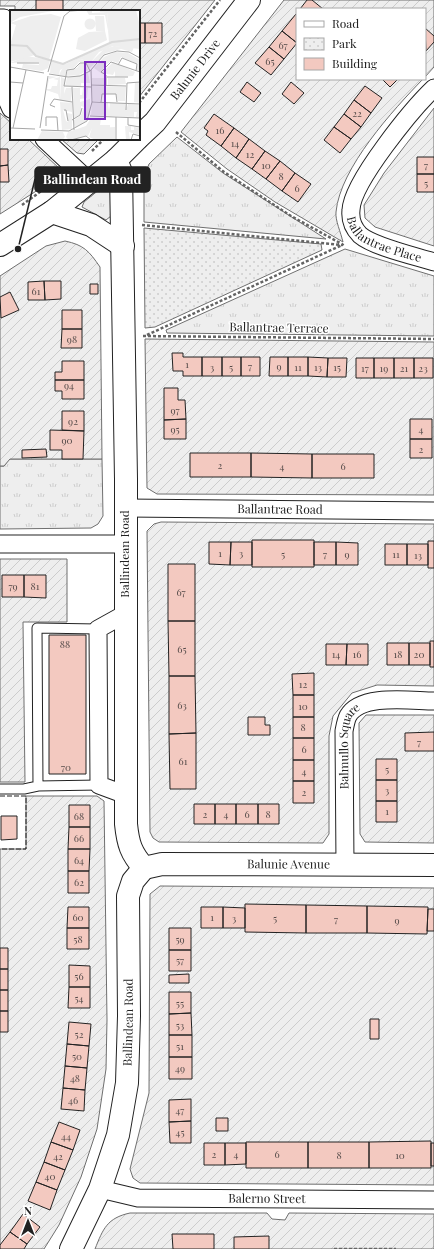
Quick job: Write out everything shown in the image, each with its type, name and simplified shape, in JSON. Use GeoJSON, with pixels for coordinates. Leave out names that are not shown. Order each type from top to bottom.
{"type":"FeatureCollection","features":[{"type":"Feature","properties":{"kind":"street","name":"Balunie Drive"},"geometry":{"type":"LineString","coordinates":[[140,136],[155,122],[249,0]]}},
{"type":"Feature","properties":{"kind":"street"},"geometry":{"type":"LineString","coordinates":[[0,18],[4,18],[6,98],[10,107]]}},
{"type":"Feature","properties":{"kind":"street","name":"Ballantrae Place"},"geometry":{"type":"LineString","coordinates":[[434,88],[393,133],[356,192],[350,209],[352,224],[360,234],[372,242],[434,262]]}},
{"type":"Feature","properties":{"kind":"street"},"geometry":{"type":"LineString","coordinates":[[45,140],[90,182]]}},
{"type":"Feature","properties":{"kind":"street","name":"Balunie Drive"},"geometry":{"type":"LineString","coordinates":[[0,245],[52,212],[116,160],[136,140]]}},
{"type":"Feature","properties":{"kind":"street","name":"Ballindean Road"},"geometry":{"type":"LineString","coordinates":[[71,1249],[100,1189],[118,1134],[127,1083],[129,1016],[128,896],[133,881],[144,868],[136,859],[128,844],[126,795],[125,544],[134,336],[123,246],[121,172],[116,160]]}},
{"type":"Feature","properties":{"kind":"street"},"geometry":{"type":"LineString","coordinates":[[52,212],[91,225],[123,246]]}},
{"type":"Feature","properties":{"kind":"street","name":"Ballantrae Road"},"geometry":{"type":"LineString","coordinates":[[126,508],[434,511]]}},
{"type":"Feature","properties":{"kind":"street"},"geometry":{"type":"LineString","coordinates":[[0,544],[125,544]]}},
{"type":"Feature","properties":{"kind":"street","name":"Ballindean Road"},"geometry":{"type":"LineString","coordinates":[[98,629],[125,614]]}},
{"type":"Feature","properties":{"kind":"street"},"geometry":{"type":"LineString","coordinates":[[98,629],[99,785],[126,795]]}},
{"type":"Feature","properties":{"kind":"street","name":"Balmullo Square"},"geometry":{"type":"LineString","coordinates":[[345,865],[344,731],[349,715],[360,705],[374,701],[434,701]]}},
{"type":"Feature","properties":{"kind":"street","name":"Balunie Avenue"},"geometry":{"type":"LineString","coordinates":[[144,868],[162,864],[434,866]]}},
{"type":"Feature","properties":{"kind":"street","name":"Balerno Street"},"geometry":{"type":"LineString","coordinates":[[100,1189],[138,1198],[434,1200]]}},
{"type":"Feature","properties":{"kind":"lane"},"geometry":{"type":"LineString","coordinates":[[38,786],[37,628],[98,629]]}},
{"type":"Feature","properties":{"kind":"lane"},"geometry":{"type":"LineString","coordinates":[[0,789],[24,789],[38,786],[99,785]]}},
{"type":"Feature","properties":{"kind":"path"},"geometry":{"type":"LineString","coordinates":[[140,102],[220,0]]}},
{"type":"Feature","properties":{"kind":"path"},"geometry":{"type":"LineString","coordinates":[[176,132],[231,176],[291,216],[342,245]]}},
{"type":"Feature","properties":{"kind":"path"},"geometry":{"type":"LineString","coordinates":[[19,207],[74,167],[103,140]]}},
{"type":"Feature","properties":{"kind":"path"},"geometry":{"type":"LineString","coordinates":[[122,223],[342,245]]}},
{"type":"Feature","properties":{"kind":"path"},"geometry":{"type":"LineString","coordinates":[[134,336],[342,245],[360,234]]}},
{"type":"Feature","properties":{"kind":"path","name":"Ballantrae Terrace"},"geometry":{"type":"LineString","coordinates":[[134,336],[434,339]]}},
{"type":"Feature","properties":{"kind":"path"},"geometry":{"type":"LineString","coordinates":[[334,1249],[396,1249]]}},
{"type":"Feature","properties":{"kind":"green space"},"geometry":{"type":"Polygon","coordinates":[[[0,0],[215,0],[140,96],[140,10],[15,10],[15,6],[0,6],[0,0]]]}},
{"type":"Feature","properties":{"kind":"green space"},"geometry":{"type":"Polygon","coordinates":[[[284,0],[434,0],[434,67],[426,76],[426,8],[296,8],[296,80],[422,80],[383,123],[357,159],[347,177],[340,195],[336,212],[337,223],[343,242],[275,202],[227,169],[181,132],[284,0]]]}},
{"type":"Feature","properties":{"kind":"green space"},"geometry":{"type":"Polygon","coordinates":[[[434,108],[434,246],[375,227],[365,218],[364,205],[384,173],[434,108]]]}},
{"type":"Feature","properties":{"kind":"green space"},"geometry":{"type":"Polygon","coordinates":[[[0,113],[10,122],[10,140],[29,140],[61,170],[60,176],[0,214],[0,113]]]}},
{"type":"Feature","properties":{"kind":"green space"},"geometry":{"type":"Polygon","coordinates":[[[177,137],[223,173],[326,239],[144,222],[144,177],[149,164],[177,137]]]}},
{"type":"Feature","properties":{"kind":"green space"},"geometry":{"type":"Polygon","coordinates":[[[62,140],[98,140],[84,154],[77,153],[62,140]]]}},
{"type":"Feature","properties":{"kind":"green space"},"geometry":{"type":"Polygon","coordinates":[[[105,185],[111,188],[111,216],[106,220],[82,207],[84,202],[105,185]]]}},
{"type":"Feature","properties":{"kind":"green space"},"geometry":{"type":"Polygon","coordinates":[[[144,228],[321,244],[322,250],[155,327],[145,328],[144,228]]]}},
{"type":"Feature","properties":{"kind":"green space"},"geometry":{"type":"Polygon","coordinates":[[[65,241],[82,247],[93,257],[100,267],[102,459],[10,459],[4,466],[0,466],[0,276],[46,246],[65,241]]]}},
{"type":"Feature","properties":{"kind":"green space"},"geometry":{"type":"Polygon","coordinates":[[[345,249],[434,276],[434,336],[167,333],[166,330],[345,249]]]}},
{"type":"Feature","properties":{"kind":"green space"},"geometry":{"type":"Polygon","coordinates":[[[145,339],[434,342],[434,495],[157,494],[147,488],[145,339]]]}},
{"type":"Feature","properties":{"kind":"green space"},"geometry":{"type":"Polygon","coordinates":[[[9,459],[102,459],[103,516],[98,524],[91,528],[0,529],[0,466],[4,466],[9,459]]]}},
{"type":"Feature","properties":{"kind":"green space"},"geometry":{"type":"Polygon","coordinates":[[[161,522],[434,524],[434,686],[377,685],[352,693],[333,716],[329,736],[329,834],[323,843],[159,842],[153,838],[150,832],[147,531],[154,524],[161,522]]]}},
{"type":"Feature","properties":{"kind":"green space"},"geometry":{"type":"Polygon","coordinates":[[[0,559],[67,559],[67,622],[23,622],[25,782],[0,782],[0,559]]]}},
{"type":"Feature","properties":{"kind":"green space"},"geometry":{"type":"Polygon","coordinates":[[[366,715],[434,715],[434,843],[365,842],[360,834],[359,723],[366,715]]]}},
{"type":"Feature","properties":{"kind":"green space"},"geometry":{"type":"Polygon","coordinates":[[[26,796],[97,796],[104,801],[107,1020],[106,1069],[97,1129],[81,1177],[59,1225],[44,1249],[0,1249],[0,849],[26,849],[26,796]]]}},
{"type":"Feature","properties":{"kind":"green space"},"geometry":{"type":"Polygon","coordinates":[[[160,886],[434,888],[434,1185],[140,1183],[133,1178],[130,1169],[149,1093],[150,894],[160,886]]]}},
{"type":"Feature","properties":{"kind":"green space"},"geometry":{"type":"Polygon","coordinates":[[[130,1213],[267,1213],[272,1219],[285,1220],[289,1213],[434,1214],[434,1249],[95,1249],[107,1225],[116,1218],[130,1213]]]}},
{"type":"Feature","properties":{"kind":"building"},"geometry":{"type":"Polygon","coordinates":[[[36,0],[63,0],[63,10],[36,10],[36,0]]]}},
{"type":"Feature","properties":{"kind":"building"},"geometry":{"type":"Polygon","coordinates":[[[307,0],[312,0],[322,8],[301,8],[307,0]]]}},
{"type":"Feature","properties":{"kind":"building"},"geometry":{"type":"Polygon","coordinates":[[[296,14],[296,42],[282,31],[296,14]]]}},
{"type":"Feature","properties":{"kind":"building"},"geometry":{"type":"Polygon","coordinates":[[[140,23],[145,23],[145,43],[140,43],[140,23]]]}},
{"type":"Feature","properties":{"kind":"building"},"geometry":{"type":"Polygon","coordinates":[[[145,23],[162,23],[162,43],[145,43],[145,23]]]}},
{"type":"Feature","properties":{"kind":"building"},"geometry":{"type":"Polygon","coordinates":[[[426,29],[434,36],[434,42],[426,51],[426,29]]]}},
{"type":"Feature","properties":{"kind":"building"},"geometry":{"type":"Polygon","coordinates":[[[282,31],[296,42],[284,59],[269,47],[282,31]]]}},
{"type":"Feature","properties":{"kind":"building"},"geometry":{"type":"Polygon","coordinates":[[[269,47],[284,59],[271,75],[255,63],[269,47]]]}},
{"type":"Feature","properties":{"kind":"building"},"geometry":{"type":"Polygon","coordinates":[[[383,80],[397,80],[390,87],[383,80]]]}},
{"type":"Feature","properties":{"kind":"building"},"geometry":{"type":"Polygon","coordinates":[[[247,82],[261,93],[254,102],[240,92],[247,82]]]}},
{"type":"Feature","properties":{"kind":"building"},"geometry":{"type":"Polygon","coordinates":[[[291,82],[304,93],[294,104],[282,94],[291,82]]]}},
{"type":"Feature","properties":{"kind":"building"},"geometry":{"type":"Polygon","coordinates":[[[365,86],[382,98],[371,113],[354,100],[365,86]]]}},
{"type":"Feature","properties":{"kind":"building"},"geometry":{"type":"Polygon","coordinates":[[[354,100],[371,113],[361,127],[344,114],[354,100]]]}},
{"type":"Feature","properties":{"kind":"building"},"geometry":{"type":"Polygon","coordinates":[[[214,114],[234,128],[221,146],[206,135],[208,131],[204,128],[214,114]]]}},
{"type":"Feature","properties":{"kind":"building"},"geometry":{"type":"Polygon","coordinates":[[[344,114],[361,127],[351,139],[334,127],[344,114]]]}},
{"type":"Feature","properties":{"kind":"building"},"geometry":{"type":"Polygon","coordinates":[[[334,127],[351,139],[340,153],[324,140],[334,127]]]}},
{"type":"Feature","properties":{"kind":"building"},"geometry":{"type":"Polygon","coordinates":[[[234,128],[249,139],[236,158],[221,146],[234,128]]]}},
{"type":"Feature","properties":{"kind":"building"},"geometry":{"type":"Polygon","coordinates":[[[249,139],[265,151],[252,169],[236,158],[249,139]]]}},
{"type":"Feature","properties":{"kind":"building"},"geometry":{"type":"Polygon","coordinates":[[[0,149],[8,149],[8,165],[0,166],[0,149]]]}},
{"type":"Feature","properties":{"kind":"building"},"geometry":{"type":"Polygon","coordinates":[[[265,151],[280,161],[266,179],[252,169],[265,151]]]}},
{"type":"Feature","properties":{"kind":"building"},"geometry":{"type":"Polygon","coordinates":[[[417,157],[434,157],[434,174],[417,174],[417,157]]]}},
{"type":"Feature","properties":{"kind":"building"},"geometry":{"type":"Polygon","coordinates":[[[280,161],[295,173],[282,191],[266,179],[280,161]]]}},
{"type":"Feature","properties":{"kind":"building"},"geometry":{"type":"Polygon","coordinates":[[[8,165],[9,182],[0,182],[0,166],[8,165]]]}},
{"type":"Feature","properties":{"kind":"building"},"geometry":{"type":"Polygon","coordinates":[[[295,173],[311,184],[298,202],[282,191],[295,173]]]}},
{"type":"Feature","properties":{"kind":"building"},"geometry":{"type":"Polygon","coordinates":[[[417,174],[434,174],[434,192],[417,192],[417,174]]]}},
{"type":"Feature","properties":{"kind":"building"},"geometry":{"type":"Polygon","coordinates":[[[44,281],[45,300],[28,300],[28,282],[44,281]]]}},
{"type":"Feature","properties":{"kind":"building"},"geometry":{"type":"Polygon","coordinates":[[[44,281],[61,281],[61,299],[45,300],[44,281]]]}},
{"type":"Feature","properties":{"kind":"building"},"geometry":{"type":"Polygon","coordinates":[[[90,284],[98,284],[98,294],[90,294],[90,284]]]}},
{"type":"Feature","properties":{"kind":"building"},"geometry":{"type":"Polygon","coordinates":[[[10,292],[19,310],[1,318],[0,297],[10,292]]]}},
{"type":"Feature","properties":{"kind":"building"},"geometry":{"type":"Polygon","coordinates":[[[62,310],[82,310],[82,329],[62,329],[62,310]]]}},
{"type":"Feature","properties":{"kind":"building"},"geometry":{"type":"Polygon","coordinates":[[[62,329],[82,329],[82,348],[61,348],[62,329]]]}},
{"type":"Feature","properties":{"kind":"building"},"geometry":{"type":"Polygon","coordinates":[[[172,353],[183,353],[183,357],[202,357],[202,376],[183,376],[183,371],[173,371],[172,353]]]}},
{"type":"Feature","properties":{"kind":"building"},"geometry":{"type":"Polygon","coordinates":[[[202,357],[222,357],[222,376],[202,376],[202,357]]]}},
{"type":"Feature","properties":{"kind":"building"},"geometry":{"type":"Polygon","coordinates":[[[222,357],[241,357],[241,376],[222,376],[222,357]]]}},
{"type":"Feature","properties":{"kind":"building"},"geometry":{"type":"Polygon","coordinates":[[[241,357],[260,357],[260,376],[241,376],[241,357]]]}},
{"type":"Feature","properties":{"kind":"building"},"geometry":{"type":"Polygon","coordinates":[[[270,357],[288,357],[288,376],[269,376],[270,357]]]}},
{"type":"Feature","properties":{"kind":"building"},"geometry":{"type":"Polygon","coordinates":[[[288,357],[308,357],[308,376],[288,376],[288,357]]]}},
{"type":"Feature","properties":{"kind":"building"},"geometry":{"type":"Polygon","coordinates":[[[308,357],[328,358],[327,377],[308,376],[308,357]]]}},
{"type":"Feature","properties":{"kind":"building"},"geometry":{"type":"Polygon","coordinates":[[[328,358],[347,358],[346,377],[327,377],[328,358]]]}},
{"type":"Feature","properties":{"kind":"building"},"geometry":{"type":"Polygon","coordinates":[[[356,358],[374,358],[374,378],[356,378],[356,358]]]}},
{"type":"Feature","properties":{"kind":"building"},"geometry":{"type":"Polygon","coordinates":[[[374,358],[394,358],[394,378],[374,378],[374,358]]]}},
{"type":"Feature","properties":{"kind":"building"},"geometry":{"type":"Polygon","coordinates":[[[394,358],[414,358],[414,378],[394,378],[394,358]]]}},
{"type":"Feature","properties":{"kind":"building"},"geometry":{"type":"Polygon","coordinates":[[[414,358],[433,358],[433,378],[414,378],[414,358]]]}},
{"type":"Feature","properties":{"kind":"building"},"geometry":{"type":"Polygon","coordinates":[[[62,361],[84,361],[84,380],[55,380],[55,372],[62,372],[62,361]]]}},
{"type":"Feature","properties":{"kind":"building"},"geometry":{"type":"Polygon","coordinates":[[[55,380],[84,380],[84,399],[62,399],[62,391],[55,391],[55,380]]]}},
{"type":"Feature","properties":{"kind":"building"},"geometry":{"type":"Polygon","coordinates":[[[164,388],[178,388],[178,400],[185,400],[186,419],[164,420],[164,388]]]}},
{"type":"Feature","properties":{"kind":"building"},"geometry":{"type":"Polygon","coordinates":[[[62,411],[84,411],[84,431],[62,430],[62,411]]]}},
{"type":"Feature","properties":{"kind":"building"},"geometry":{"type":"Polygon","coordinates":[[[186,419],[186,439],[164,439],[164,420],[186,419]]]}},
{"type":"Feature","properties":{"kind":"building"},"geometry":{"type":"Polygon","coordinates":[[[410,419],[432,419],[432,439],[410,439],[410,419]]]}},
{"type":"Feature","properties":{"kind":"building"},"geometry":{"type":"Polygon","coordinates":[[[50,430],[84,431],[83,459],[62,459],[62,450],[50,450],[50,430]]]}},
{"type":"Feature","properties":{"kind":"building"},"geometry":{"type":"Polygon","coordinates":[[[410,439],[432,439],[432,458],[410,458],[410,439]]]}},
{"type":"Feature","properties":{"kind":"building"},"geometry":{"type":"Polygon","coordinates":[[[46,449],[47,457],[22,458],[22,450],[46,449]]]}},
{"type":"Feature","properties":{"kind":"building"},"geometry":{"type":"Polygon","coordinates":[[[190,453],[251,453],[251,477],[190,477],[190,453]]]}},
{"type":"Feature","properties":{"kind":"building"},"geometry":{"type":"Polygon","coordinates":[[[251,453],[312,454],[312,478],[251,477],[251,453]]]}},
{"type":"Feature","properties":{"kind":"building"},"geometry":{"type":"Polygon","coordinates":[[[312,454],[374,454],[374,478],[312,478],[312,454]]]}},
{"type":"Feature","properties":{"kind":"building"},"geometry":{"type":"Polygon","coordinates":[[[252,540],[314,540],[314,567],[252,567],[252,540]]]}},
{"type":"Feature","properties":{"kind":"building"},"geometry":{"type":"Polygon","coordinates":[[[428,541],[434,541],[434,568],[428,568],[428,541]]]}},
{"type":"Feature","properties":{"kind":"building"},"geometry":{"type":"Polygon","coordinates":[[[209,542],[231,542],[230,565],[209,564],[209,542]]]}},
{"type":"Feature","properties":{"kind":"building"},"geometry":{"type":"Polygon","coordinates":[[[231,542],[252,542],[252,565],[230,565],[231,542]]]}},
{"type":"Feature","properties":{"kind":"building"},"geometry":{"type":"Polygon","coordinates":[[[314,542],[336,542],[336,565],[314,565],[314,542]]]}},
{"type":"Feature","properties":{"kind":"building"},"geometry":{"type":"Polygon","coordinates":[[[336,542],[358,543],[358,565],[336,565],[336,542]]]}},
{"type":"Feature","properties":{"kind":"building"},"geometry":{"type":"Polygon","coordinates":[[[385,544],[407,544],[407,565],[385,565],[385,544]]]}},
{"type":"Feature","properties":{"kind":"building"},"geometry":{"type":"Polygon","coordinates":[[[407,544],[428,544],[428,565],[407,565],[407,544]]]}},
{"type":"Feature","properties":{"kind":"building"},"geometry":{"type":"Polygon","coordinates":[[[168,564],[195,564],[195,621],[168,621],[168,564]]]}},
{"type":"Feature","properties":{"kind":"building"},"geometry":{"type":"Polygon","coordinates":[[[2,575],[24,575],[24,597],[2,597],[2,575]]]}},
{"type":"Feature","properties":{"kind":"building"},"geometry":{"type":"Polygon","coordinates":[[[24,575],[46,575],[46,598],[24,597],[24,575]]]}},
{"type":"Feature","properties":{"kind":"building"},"geometry":{"type":"Polygon","coordinates":[[[168,621],[195,621],[195,676],[169,676],[168,621]]]}},
{"type":"Feature","properties":{"kind":"building"},"geometry":{"type":"Polygon","coordinates":[[[49,635],[86,635],[86,774],[49,774],[49,635]]]}},
{"type":"Feature","properties":{"kind":"building"},"geometry":{"type":"Polygon","coordinates":[[[430,641],[434,641],[434,667],[430,667],[430,641]]]}},
{"type":"Feature","properties":{"kind":"building"},"geometry":{"type":"Polygon","coordinates":[[[387,643],[409,643],[409,665],[387,665],[387,643]]]}},
{"type":"Feature","properties":{"kind":"building"},"geometry":{"type":"Polygon","coordinates":[[[409,643],[430,643],[430,665],[409,665],[409,643]]]}},
{"type":"Feature","properties":{"kind":"building"},"geometry":{"type":"Polygon","coordinates":[[[326,644],[347,644],[346,665],[326,665],[326,644]]]}},
{"type":"Feature","properties":{"kind":"building"},"geometry":{"type":"Polygon","coordinates":[[[347,644],[368,644],[368,665],[346,665],[347,644]]]}},
{"type":"Feature","properties":{"kind":"building"},"geometry":{"type":"Polygon","coordinates":[[[314,673],[314,695],[293,695],[292,674],[314,673]]]}},
{"type":"Feature","properties":{"kind":"building"},"geometry":{"type":"Polygon","coordinates":[[[169,676],[195,676],[196,733],[169,734],[169,676]]]}},
{"type":"Feature","properties":{"kind":"building"},"geometry":{"type":"Polygon","coordinates":[[[293,695],[314,695],[314,717],[293,717],[293,695]]]}},
{"type":"Feature","properties":{"kind":"building"},"geometry":{"type":"Polygon","coordinates":[[[248,717],[265,717],[265,725],[270,725],[270,735],[248,735],[248,717]]]}},
{"type":"Feature","properties":{"kind":"building"},"geometry":{"type":"Polygon","coordinates":[[[293,717],[314,717],[314,738],[293,738],[293,717]]]}},
{"type":"Feature","properties":{"kind":"building"},"geometry":{"type":"Polygon","coordinates":[[[434,732],[434,751],[405,751],[405,733],[434,732]]]}},
{"type":"Feature","properties":{"kind":"building"},"geometry":{"type":"Polygon","coordinates":[[[196,733],[196,789],[170,789],[169,734],[196,733]]]}},
{"type":"Feature","properties":{"kind":"building"},"geometry":{"type":"Polygon","coordinates":[[[293,738],[314,738],[314,760],[293,760],[293,738]]]}},
{"type":"Feature","properties":{"kind":"building"},"geometry":{"type":"Polygon","coordinates":[[[376,759],[397,759],[397,780],[376,780],[376,759]]]}},
{"type":"Feature","properties":{"kind":"building"},"geometry":{"type":"Polygon","coordinates":[[[293,760],[314,760],[314,781],[293,781],[293,760]]]}},
{"type":"Feature","properties":{"kind":"building"},"geometry":{"type":"Polygon","coordinates":[[[376,780],[397,780],[397,801],[376,801],[376,780]]]}},
{"type":"Feature","properties":{"kind":"building"},"geometry":{"type":"Polygon","coordinates":[[[293,781],[314,781],[314,803],[293,803],[293,781]]]}},
{"type":"Feature","properties":{"kind":"building"},"geometry":{"type":"Polygon","coordinates":[[[376,801],[397,801],[397,822],[376,822],[376,801]]]}},
{"type":"Feature","properties":{"kind":"building"},"geometry":{"type":"Polygon","coordinates":[[[194,804],[215,804],[215,824],[194,824],[194,804]]]}},
{"type":"Feature","properties":{"kind":"building"},"geometry":{"type":"Polygon","coordinates":[[[215,804],[236,804],[236,824],[215,824],[215,804]]]}},
{"type":"Feature","properties":{"kind":"building"},"geometry":{"type":"Polygon","coordinates":[[[236,804],[258,804],[258,824],[236,824],[236,804]]]}},
{"type":"Feature","properties":{"kind":"building"},"geometry":{"type":"Polygon","coordinates":[[[258,804],[279,804],[279,824],[258,824],[258,804]]]}},
{"type":"Feature","properties":{"kind":"building"},"geometry":{"type":"Polygon","coordinates":[[[69,805],[90,805],[90,827],[69,827],[69,805]]]}},
{"type":"Feature","properties":{"kind":"building"},"geometry":{"type":"Polygon","coordinates":[[[1,816],[17,816],[17,839],[1,840],[1,816]]]}},
{"type":"Feature","properties":{"kind":"building"},"geometry":{"type":"Polygon","coordinates":[[[69,827],[90,827],[90,849],[68,849],[69,827]]]}},
{"type":"Feature","properties":{"kind":"building"},"geometry":{"type":"Polygon","coordinates":[[[68,849],[90,849],[89,871],[68,871],[68,849]]]}},
{"type":"Feature","properties":{"kind":"building"},"geometry":{"type":"Polygon","coordinates":[[[68,871],[89,871],[89,893],[68,893],[68,871]]]}},
{"type":"Feature","properties":{"kind":"building"},"geometry":{"type":"Polygon","coordinates":[[[245,904],[306,905],[306,933],[245,932],[245,904]]]}},
{"type":"Feature","properties":{"kind":"building"},"geometry":{"type":"Polygon","coordinates":[[[306,905],[367,906],[367,933],[306,933],[306,905]]]}},
{"type":"Feature","properties":{"kind":"building"},"geometry":{"type":"Polygon","coordinates":[[[367,906],[428,907],[427,934],[367,933],[367,906]]]}},
{"type":"Feature","properties":{"kind":"building"},"geometry":{"type":"Polygon","coordinates":[[[68,907],[89,907],[89,928],[67,928],[68,907]]]}},
{"type":"Feature","properties":{"kind":"building"},"geometry":{"type":"Polygon","coordinates":[[[201,907],[223,907],[223,928],[201,928],[201,907]]]}},
{"type":"Feature","properties":{"kind":"building"},"geometry":{"type":"Polygon","coordinates":[[[223,907],[245,908],[245,928],[223,928],[223,907]]]}},
{"type":"Feature","properties":{"kind":"building"},"geometry":{"type":"Polygon","coordinates":[[[428,909],[434,909],[434,931],[427,931],[428,909]]]}},
{"type":"Feature","properties":{"kind":"building"},"geometry":{"type":"Polygon","coordinates":[[[67,928],[89,928],[89,949],[67,949],[67,928]]]}},
{"type":"Feature","properties":{"kind":"building"},"geometry":{"type":"Polygon","coordinates":[[[169,928],[191,928],[191,950],[169,950],[169,928]]]}},
{"type":"Feature","properties":{"kind":"building"},"geometry":{"type":"Polygon","coordinates":[[[0,948],[8,948],[8,969],[0,969],[0,948]]]}},
{"type":"Feature","properties":{"kind":"building"},"geometry":{"type":"Polygon","coordinates":[[[169,950],[191,950],[191,971],[169,971],[169,950]]]}},
{"type":"Feature","properties":{"kind":"building"},"geometry":{"type":"Polygon","coordinates":[[[69,965],[90,966],[90,987],[69,987],[69,965]]]}},
{"type":"Feature","properties":{"kind":"building"},"geometry":{"type":"Polygon","coordinates":[[[0,969],[8,969],[8,990],[0,990],[0,969]]]}},
{"type":"Feature","properties":{"kind":"building"},"geometry":{"type":"Polygon","coordinates":[[[189,974],[189,983],[169,983],[169,975],[189,974]]]}},
{"type":"Feature","properties":{"kind":"building"},"geometry":{"type":"Polygon","coordinates":[[[69,987],[90,987],[90,1008],[68,1008],[69,987]]]}},
{"type":"Feature","properties":{"kind":"building"},"geometry":{"type":"Polygon","coordinates":[[[0,990],[8,990],[8,1011],[0,1011],[0,990]]]}},
{"type":"Feature","properties":{"kind":"building"},"geometry":{"type":"Polygon","coordinates":[[[169,992],[191,992],[191,1013],[169,1014],[169,992]]]}},
{"type":"Feature","properties":{"kind":"building"},"geometry":{"type":"Polygon","coordinates":[[[0,1011],[8,1011],[8,1032],[0,1032],[0,1011]]]}},
{"type":"Feature","properties":{"kind":"building"},"geometry":{"type":"Polygon","coordinates":[[[191,1013],[192,1035],[169,1035],[169,1014],[191,1013]]]}},
{"type":"Feature","properties":{"kind":"building"},"geometry":{"type":"Polygon","coordinates":[[[370,1019],[379,1019],[379,1039],[370,1039],[370,1019]]]}},
{"type":"Feature","properties":{"kind":"building"},"geometry":{"type":"Polygon","coordinates":[[[69,1022],[91,1024],[89,1046],[67,1044],[69,1022]]]}},
{"type":"Feature","properties":{"kind":"building"},"geometry":{"type":"Polygon","coordinates":[[[169,1035],[192,1035],[192,1057],[169,1057],[169,1035]]]}},
{"type":"Feature","properties":{"kind":"building"},"geometry":{"type":"Polygon","coordinates":[[[67,1044],[89,1046],[87,1068],[65,1066],[67,1044]]]}},
{"type":"Feature","properties":{"kind":"building"},"geometry":{"type":"Polygon","coordinates":[[[169,1057],[192,1057],[192,1079],[169,1079],[169,1057]]]}},
{"type":"Feature","properties":{"kind":"building"},"geometry":{"type":"Polygon","coordinates":[[[65,1066],[87,1068],[85,1090],[63,1088],[65,1066]]]}},
{"type":"Feature","properties":{"kind":"building"},"geometry":{"type":"Polygon","coordinates":[[[63,1088],[85,1090],[84,1111],[61,1109],[63,1088]]]}},
{"type":"Feature","properties":{"kind":"building"},"geometry":{"type":"Polygon","coordinates":[[[191,1099],[191,1121],[169,1122],[169,1100],[191,1099]]]}},
{"type":"Feature","properties":{"kind":"building"},"geometry":{"type":"Polygon","coordinates":[[[216,1118],[228,1118],[228,1131],[216,1131],[216,1118]]]}},
{"type":"Feature","properties":{"kind":"building"},"geometry":{"type":"Polygon","coordinates":[[[191,1121],[191,1143],[170,1143],[169,1122],[191,1121]]]}},
{"type":"Feature","properties":{"kind":"building"},"geometry":{"type":"Polygon","coordinates":[[[59,1122],[80,1130],[73,1150],[51,1142],[59,1122]]]}},
{"type":"Feature","properties":{"kind":"building"},"geometry":{"type":"Polygon","coordinates":[[[431,1141],[431,1168],[369,1168],[369,1142],[431,1141]]]}},
{"type":"Feature","properties":{"kind":"building"},"geometry":{"type":"Polygon","coordinates":[[[51,1142],[73,1150],[65,1170],[44,1162],[51,1142]]]}},
{"type":"Feature","properties":{"kind":"building"},"geometry":{"type":"Polygon","coordinates":[[[246,1142],[308,1142],[308,1168],[246,1168],[246,1142]]]}},
{"type":"Feature","properties":{"kind":"building"},"geometry":{"type":"Polygon","coordinates":[[[308,1142],[369,1142],[369,1168],[308,1168],[308,1142]]]}},
{"type":"Feature","properties":{"kind":"building"},"geometry":{"type":"Polygon","coordinates":[[[204,1143],[225,1143],[225,1165],[204,1165],[204,1143]]]}},
{"type":"Feature","properties":{"kind":"building"},"geometry":{"type":"Polygon","coordinates":[[[225,1143],[246,1143],[246,1164],[225,1165],[225,1143]]]}},
{"type":"Feature","properties":{"kind":"building"},"geometry":{"type":"Polygon","coordinates":[[[431,1143],[434,1143],[434,1166],[431,1166],[431,1143]]]}},
{"type":"Feature","properties":{"kind":"building"},"geometry":{"type":"Polygon","coordinates":[[[44,1162],[65,1170],[57,1190],[36,1182],[44,1162]]]}},
{"type":"Feature","properties":{"kind":"building"},"geometry":{"type":"Polygon","coordinates":[[[36,1182],[57,1190],[50,1210],[28,1201],[36,1182]]]}},
{"type":"Feature","properties":{"kind":"building"},"geometry":{"type":"Polygon","coordinates":[[[23,1214],[40,1227],[27,1244],[10,1232],[23,1214]]]}},
{"type":"Feature","properties":{"kind":"building"},"geometry":{"type":"Polygon","coordinates":[[[10,1232],[27,1244],[24,1249],[0,1249],[0,1245],[10,1232]]]}},
{"type":"Feature","properties":{"kind":"building"},"geometry":{"type":"Polygon","coordinates":[[[172,1234],[214,1234],[214,1249],[173,1249],[172,1234]]]}},
{"type":"Feature","properties":{"kind":"building"},"geometry":{"type":"Polygon","coordinates":[[[269,1236],[269,1249],[234,1249],[234,1237],[269,1236]]]}},
{"type":"Feature","properties":{"kind":"fence"},"geometry":{"type":"LineString","coordinates":[[0,796],[26,796],[26,849],[0,849]]}},
{"type":"Feature","properties":{"kind":"place","name":"Ballindean Road"},"geometry":{"type":"Point","coordinates":[18,249]}}]}
